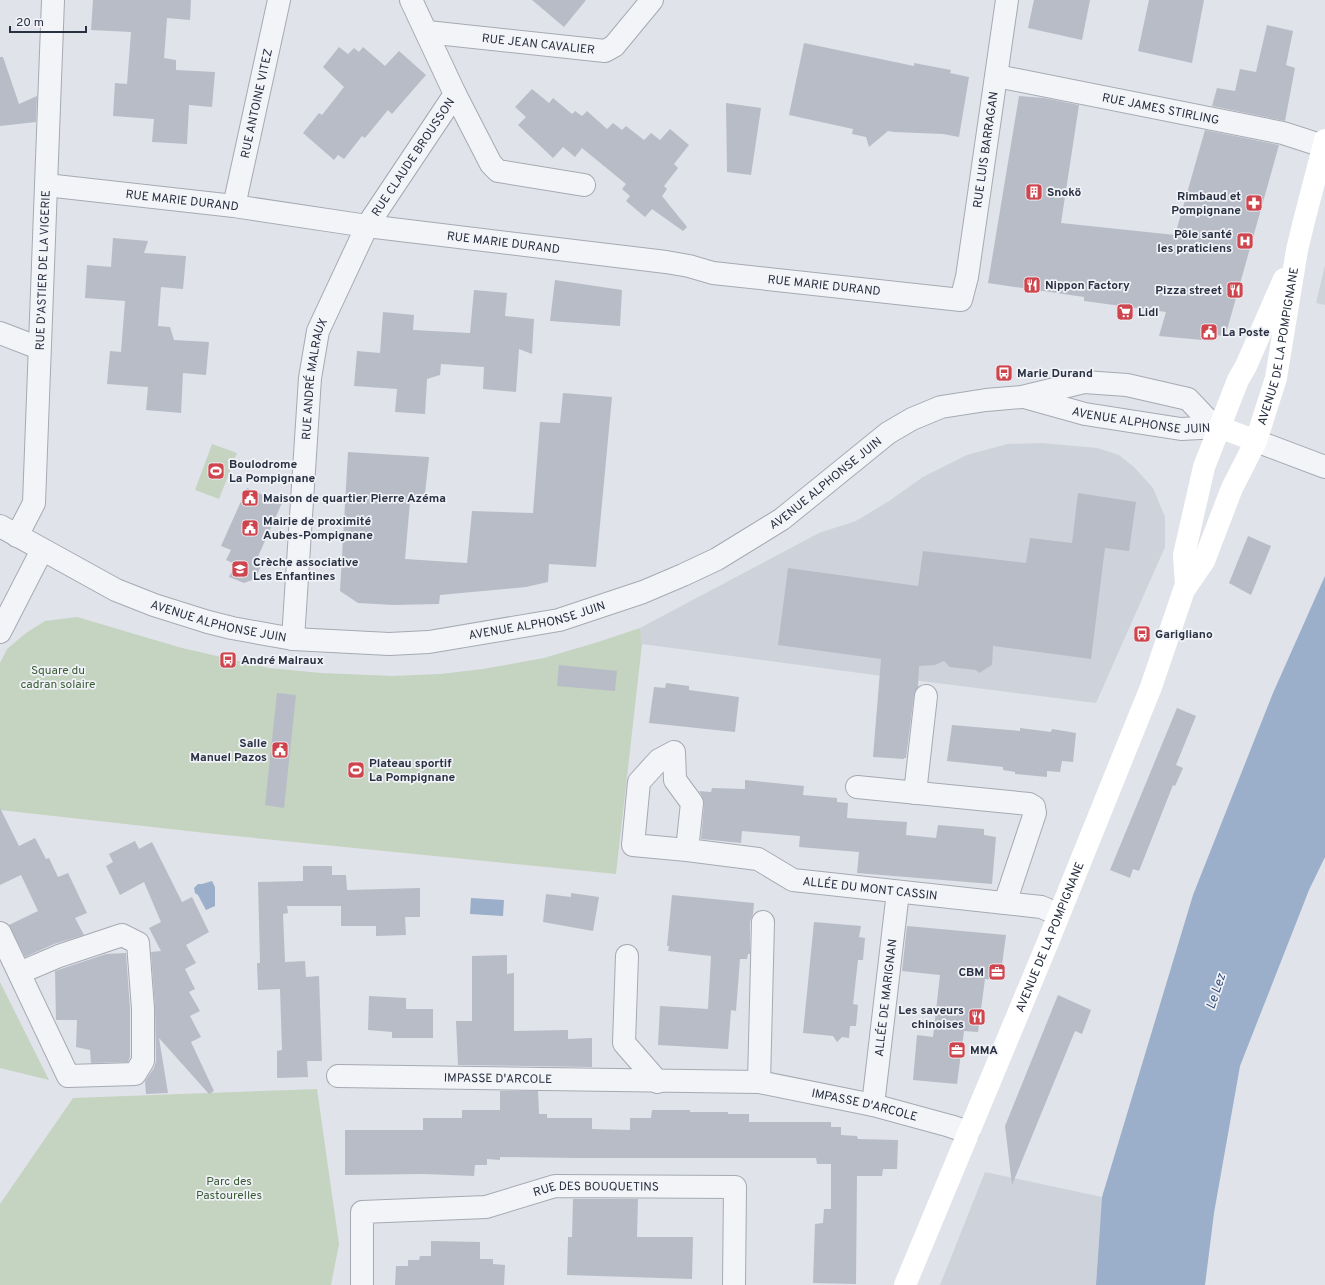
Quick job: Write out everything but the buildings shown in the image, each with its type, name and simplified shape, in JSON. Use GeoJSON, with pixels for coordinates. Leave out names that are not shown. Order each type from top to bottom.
{"type":"FeatureCollection","features":[{"type":"Feature","properties":{"kind":"main road","name":"AVENUE DE LA POMPIGNANE"},"geometry":{"type":"LineString","coordinates":[[905,1285],[1151,687],[1186,585],[1204,560],[1232,488],[1256,441],[1276,378],[1297,250],[1324,143]]}},
{"type":"Feature","properties":{"kind":"main road","name":"AVENUE DE LA POMPIGNANE"},"geometry":{"type":"LineString","coordinates":[[1186,585],[1184,555],[1204,467],[1238,380],[1246,366],[1297,250]]}},
{"type":"Feature","properties":{"kind":"main road","name":"AVENUE DE LA POMPIGNANE"},"geometry":{"type":"LineString","coordinates":[[1219,427],[1256,441]]}},
{"type":"Feature","properties":{"kind":"street","name":"RUE D'ASTIER DE LA VIGERIE"},"geometry":{"type":"LineString","coordinates":[[8,531],[34,503],[53,0]]}},
{"type":"Feature","properties":{"kind":"street","name":"RUE ANTOINE VITEZ"},"geometry":{"type":"LineString","coordinates":[[234,206],[279,0]]}},
{"type":"Feature","properties":{"kind":"street","name":"RUE CLAUDE BROUSSON"},"geometry":{"type":"LineString","coordinates":[[367,226],[455,94],[411,0]]}},
{"type":"Feature","properties":{"kind":"street","name":"RUE JEAN CAVALIER"},"geometry":{"type":"LineString","coordinates":[[427,32],[605,51],[614,46],[652,0]]}},
{"type":"Feature","properties":{"kind":"street","name":"RUE LUIS BARRAGAN"},"geometry":{"type":"LineString","coordinates":[[961,300],[967,277],[1007,0]]}},
{"type":"Feature","properties":{"kind":"street","name":"RUE JAMES STIRLING"},"geometry":{"type":"LineString","coordinates":[[997,76],[1260,128],[1324,143]]}},
{"type":"Feature","properties":{"kind":"street"},"geometry":{"type":"LineString","coordinates":[[455,94],[491,164],[498,171],[584,185]]}},
{"type":"Feature","properties":{"kind":"street","name":"RUE MARIE DURAND"},"geometry":{"type":"LineString","coordinates":[[46,185],[234,206],[367,226],[666,262],[690,266],[713,273],[961,300]]}},
{"type":"Feature","properties":{"kind":"street","name":"RUE ANDRÉ MALRAUX"},"geometry":{"type":"LineString","coordinates":[[293,639],[310,378],[318,332],[367,226]]}},
{"type":"Feature","properties":{"kind":"street"},"geometry":{"type":"LineString","coordinates":[[0,333],[39,348]]}},
{"type":"Feature","properties":{"kind":"street","name":"AVENUE ALPHONSE JUIN"},"geometry":{"type":"LineString","coordinates":[[8,531],[116,590],[154,605],[232,628],[293,639],[389,644],[429,642],[559,620],[635,595],[683,575],[717,559],[782,519],[888,433],[912,419],[941,407],[986,400],[1022,397],[1084,382],[1127,385],[1188,399],[1206,418],[1219,427]]}},
{"type":"Feature","properties":{"kind":"street","name":"AVENUE ALPHONSE JUIN"},"geometry":{"type":"LineString","coordinates":[[1022,397],[1079,413],[1181,429],[1219,427]]}},
{"type":"Feature","properties":{"kind":"street"},"geometry":{"type":"LineString","coordinates":[[1256,441],[1322,466]]}},
{"type":"Feature","properties":{"kind":"street"},"geometry":{"type":"LineString","coordinates":[[0,632],[42,550]]}},
{"type":"Feature","properties":{"kind":"street"},"geometry":{"type":"LineString","coordinates":[[915,793],[926,696]]}},
{"type":"Feature","properties":{"kind":"street"},"geometry":{"type":"LineString","coordinates":[[857,787],[1029,804],[1034,806],[1036,813],[1005,903]]}},
{"type":"Feature","properties":{"kind":"street","name":"ALLÉE DU MONT CASSIN"},"geometry":{"type":"LineString","coordinates":[[687,850],[758,859],[793,880],[1041,907],[1058,914]]}},
{"type":"Feature","properties":{"kind":"street","name":"ALLÉE DE MARIGNAN"},"geometry":{"type":"LineString","coordinates":[[873,1104],[898,892]]}},
{"type":"Feature","properties":{"kind":"street"},"geometry":{"type":"LineString","coordinates":[[759,1082],[764,922]]}},
{"type":"Feature","properties":{"kind":"street"},"geometry":{"type":"LineString","coordinates":[[0,933],[19,973],[68,1076],[135,1074],[143,1061],[143,1009],[138,943],[122,935],[59,956],[19,973]]}},
{"type":"Feature","properties":{"kind":"street"},"geometry":{"type":"LineString","coordinates":[[628,956],[624,1044],[658,1082]]}},
{"type":"Feature","properties":{"kind":"street","name":"IMPASSE D'ARCOLE"},"geometry":{"type":"LineString","coordinates":[[338,1076],[658,1082],[759,1082],[873,1104],[968,1132]]}},
{"type":"Feature","properties":{"kind":"street","name":"RUE DES BOUQUETINS"},"geometry":{"type":"LineString","coordinates":[[362,1285],[362,1212],[486,1207],[555,1186],[735,1187],[734,1285]]}},
{"type":"Feature","properties":{"kind":"shaded area"},"geometry":{"type":"Polygon","coordinates":[[[1325,265],[1325,305],[1316,303],[1325,265]]]}},
{"type":"Feature","properties":{"kind":"shaded area"},"geometry":{"type":"Polygon","coordinates":[[[1042,443],[1097,448],[1119,455],[1134,467],[1153,488],[1165,517],[1165,547],[1096,703],[642,644],[640,628],[819,533],[856,521],[889,501],[923,477],[967,455],[1007,444],[1042,443]]]}},
{"type":"Feature","properties":{"kind":"shaded area"},"geometry":{"type":"Polygon","coordinates":[[[985,1172],[1102,1197],[1096,1285],[940,1285],[985,1172]]]}},
{"type":"Feature","properties":{"kind":"green space","name":"Boulodrome La Pompignane"},"geometry":{"type":"Polygon","coordinates":[[[212,444],[237,453],[219,499],[195,490],[212,444]]]}},
{"type":"Feature","properties":{"kind":"green space","name":"Plateau sportif La Pompignane"},"geometry":{"type":"Polygon","coordinates":[[[77,617],[182,648],[269,668],[321,673],[392,676],[440,674],[483,669],[544,658],[640,628],[642,644],[616,874],[215,834],[0,810],[0,663],[7,649],[26,633],[45,621],[77,617]]]}},
{"type":"Feature","properties":{"kind":"green space"},"geometry":{"type":"Polygon","coordinates":[[[0,982],[49,1080],[0,1068],[0,982]]]}},
{"type":"Feature","properties":{"kind":"green space","name":"Parc des Pastourelles"},"geometry":{"type":"Polygon","coordinates":[[[317,1089],[339,1244],[331,1285],[0,1285],[0,1204],[73,1098],[317,1089]]]}},
{"type":"Feature","properties":{"kind":"water","name":"Le Lez"},"geometry":{"type":"Polygon","coordinates":[[[1325,576],[1325,857],[1309,890],[1240,1066],[1214,1213],[1205,1285],[1096,1285],[1102,1197],[1193,895],[1273,693],[1325,576]]]}},
{"type":"Feature","properties":{"kind":"water"},"geometry":{"type":"Polygon","coordinates":[[[212,881],[215,887],[215,906],[206,910],[198,895],[195,893],[194,888],[198,884],[212,881]]]}},
{"type":"Feature","properties":{"kind":"water"},"geometry":{"type":"Polygon","coordinates":[[[471,898],[504,900],[503,916],[470,914],[471,898]]]}},
{"type":"Feature","properties":{"kind":"place","name":"Snokö"},"geometry":{"type":"Point","coordinates":[1034,192]}},
{"type":"Feature","properties":{"kind":"place","name":"Rimbaud et Pompignane"},"geometry":{"type":"Point","coordinates":[1254,203]}},
{"type":"Feature","properties":{"kind":"place","name":"Pôle santé les praticiens"},"geometry":{"type":"Point","coordinates":[1245,241]}},
{"type":"Feature","properties":{"kind":"place","name":"Nippon Factory"},"geometry":{"type":"Point","coordinates":[1032,285]}},
{"type":"Feature","properties":{"kind":"place","name":"Pizza street"},"geometry":{"type":"Point","coordinates":[1235,290]}},
{"type":"Feature","properties":{"kind":"place","name":"Lidl"},"geometry":{"type":"Point","coordinates":[1125,312]}},
{"type":"Feature","properties":{"kind":"place","name":"La Poste"},"geometry":{"type":"Point","coordinates":[1209,332]}},
{"type":"Feature","properties":{"kind":"place","name":"Marie Durand"},"geometry":{"type":"Point","coordinates":[1004,373]}},
{"type":"Feature","properties":{"kind":"place","name":"Boulodrome La Pompignane"},"geometry":{"type":"Point","coordinates":[216,471]}},
{"type":"Feature","properties":{"kind":"place","name":"Maison de quartier Pierre Azéma"},"geometry":{"type":"Point","coordinates":[250,498]}},
{"type":"Feature","properties":{"kind":"place","name":"Mairie de proximité Aubes-Pompignane"},"geometry":{"type":"Point","coordinates":[250,528]}},
{"type":"Feature","properties":{"kind":"place","name":"Crèche associative Les Enfantines"},"geometry":{"type":"Point","coordinates":[240,569]}},
{"type":"Feature","properties":{"kind":"place","name":"Garigliano"},"geometry":{"type":"Point","coordinates":[1142,634]}},
{"type":"Feature","properties":{"kind":"place","name":"André Malraux"},"geometry":{"type":"Point","coordinates":[228,660]}},
{"type":"Feature","properties":{"kind":"place","name":"Salle Manuel Pazos"},"geometry":{"type":"Point","coordinates":[280,750]}},
{"type":"Feature","properties":{"kind":"place","name":"Plateau sportif La Pompignane"},"geometry":{"type":"Point","coordinates":[356,770]}},
{"type":"Feature","properties":{"kind":"place","name":"CBM"},"geometry":{"type":"Point","coordinates":[997,972]}},
{"type":"Feature","properties":{"kind":"place","name":"Les saveurs chinoises"},"geometry":{"type":"Point","coordinates":[977,1017]}},
{"type":"Feature","properties":{"kind":"place","name":"MMA"},"geometry":{"type":"Point","coordinates":[957,1050]}},
{"type":"Feature","properties":{"kind":"park label","name":"Square du cadran solaire"},"geometry":{"type":"Point","coordinates":[58,677]}}]}
